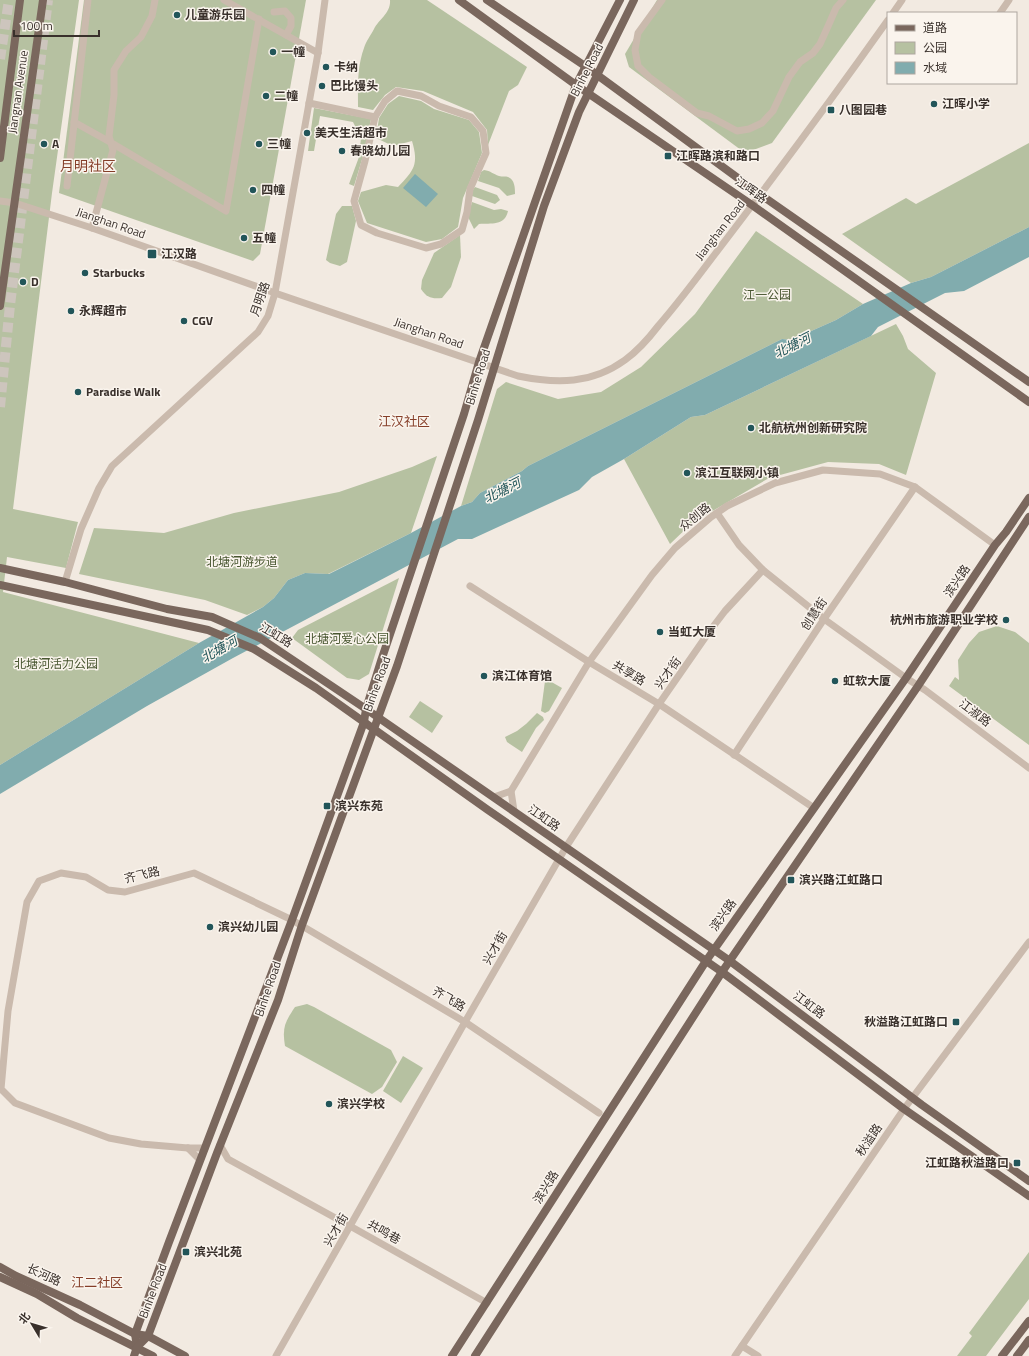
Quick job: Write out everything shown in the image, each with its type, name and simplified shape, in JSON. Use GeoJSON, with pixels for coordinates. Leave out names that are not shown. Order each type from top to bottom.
{"type":"FeatureCollection","features":[{"type":"Feature","properties":{"kind":"main road"},"geometry":{"type":"LineString","coordinates":[[0,158],[20,0]]}},
{"type":"Feature","properties":{"kind":"main road","name":"Jiangnan Avenue"},"geometry":{"type":"LineString","coordinates":[[0,306],[43,0]]}},
{"type":"Feature","properties":{"kind":"main road","name":"江晖路"},"geometry":{"type":"LineString","coordinates":[[459,0],[576,85],[752,205],[990,372],[1029,402]]}},
{"type":"Feature","properties":{"kind":"main road","name":"江晖路"},"geometry":{"type":"LineString","coordinates":[[487,0],[598,75],[761,194],[1029,382]]}},
{"type":"Feature","properties":{"kind":"main road","name":"Binhe Road"},"geometry":{"type":"LineString","coordinates":[[137,1348],[135,1334],[204,1148],[292,920],[364,722],[366,709],[381,661],[464,414],[479,362],[576,85],[620,0]]}},
{"type":"Feature","properties":{"kind":"main road","name":"Binhe Road"},"geometry":{"type":"LineString","coordinates":[[134,1356],[137,1348],[148,1336],[213,1164],[278,1000],[302,925],[397,666],[478,420],[544,206],[588,93],[634,0]]}},
{"type":"Feature","properties":{"kind":"main road","name":"滨兴路"},"geometry":{"type":"LineString","coordinates":[[452,1356],[706,961],[906,678],[995,545],[1006,532],[1029,498]]}},
{"type":"Feature","properties":{"kind":"main road"},"geometry":{"type":"LineString","coordinates":[[475,1356],[722,972],[918,686],[1029,517]]}},
{"type":"Feature","properties":{"kind":"main road","name":"江虹路"},"geometry":{"type":"LineString","coordinates":[[0,568],[65,582],[167,609],[212,617],[260,638],[322,678],[730,961],[912,1098],[1029,1181]]}},
{"type":"Feature","properties":{"kind":"main road","name":"江虹路"},"geometry":{"type":"LineString","coordinates":[[0,585],[208,630],[254,649],[316,688],[374,728],[488,810],[722,972],[904,1109],[1029,1196]]}},
{"type":"Feature","properties":{"kind":"main road","name":"长河路"},"geometry":{"type":"LineString","coordinates":[[0,1267],[16,1276],[80,1305],[135,1334],[148,1336],[185,1356]]}},
{"type":"Feature","properties":{"kind":"main road","name":"长河路"},"geometry":{"type":"LineString","coordinates":[[0,1277],[37,1294],[77,1318],[153,1356]]}},
{"type":"Feature","properties":{"kind":"main road"},"geometry":{"type":"LineString","coordinates":[[1002,1356],[1029,1321]]}},
{"type":"Feature","properties":{"kind":"main road"},"geometry":{"type":"LineString","coordinates":[[1017,1356],[1029,1340]]}},
{"type":"Feature","properties":{"kind":"street"},"geometry":{"type":"LineString","coordinates":[[67,186],[88,0]]}},
{"type":"Feature","properties":{"kind":"street"},"geometry":{"type":"LineString","coordinates":[[92,228],[113,150],[109,136],[114,95],[114,70],[126,51],[141,37],[152,16],[155,0]]}},
{"type":"Feature","properties":{"kind":"street"},"geometry":{"type":"LineString","coordinates":[[224,0],[318,53]]}},
{"type":"Feature","properties":{"kind":"street","name":"月明路"},"geometry":{"type":"LineString","coordinates":[[65,582],[81,529],[99,488],[112,466],[258,332],[268,316],[276,293],[318,53],[325,0]]}},
{"type":"Feature","properties":{"kind":"street"},"geometry":{"type":"LineString","coordinates":[[662,0],[638,33],[635,50],[638,66],[649,77],[697,113],[709,116],[737,131],[750,129],[762,123],[773,111],[789,77],[800,62],[813,53],[820,44],[836,8],[843,0]]}},
{"type":"Feature","properties":{"kind":"street"},"geometry":{"type":"LineString","coordinates":[[894,12],[902,0]]}},
{"type":"Feature","properties":{"kind":"street"},"geometry":{"type":"LineString","coordinates":[[1001,12],[1009,0]]}},
{"type":"Feature","properties":{"kind":"street"},"geometry":{"type":"LineString","coordinates":[[274,12],[285,12],[291,18],[291,26],[286,35]]}},
{"type":"Feature","properties":{"kind":"street"},"geometry":{"type":"LineString","coordinates":[[74,122],[226,211],[259,19]]}},
{"type":"Feature","properties":{"kind":"street","name":"Jianghan Road"},"geometry":{"type":"LineString","coordinates":[[0,201],[15,203],[92,228],[276,293],[526,378],[542,381],[565,382],[590,377],[608,370],[625,360],[643,344],[667,316],[761,194],[887,24]]}},
{"type":"Feature","properties":{"kind":"street"},"geometry":{"type":"LineString","coordinates":[[396,91],[421,96],[439,106],[471,117],[483,131],[486,153],[470,189],[467,212],[462,230],[441,244],[426,248],[377,233],[362,225],[354,201],[366,161],[374,116],[385,101],[396,91]]}},
{"type":"Feature","properties":{"kind":"street"},"geometry":{"type":"LineString","coordinates":[[309,103],[374,116]]}},
{"type":"Feature","properties":{"kind":"street","name":"众创路"},"geometry":{"type":"LineString","coordinates":[[510,791],[589,662],[621,616],[675,548],[716,513],[727,506],[775,483],[823,470],[880,474],[915,487],[995,545]]}},
{"type":"Feature","properties":{"kind":"street","name":"创慧街"},"geometry":{"type":"LineString","coordinates":[[734,754],[824,619],[915,487]]}},
{"type":"Feature","properties":{"kind":"street","name":"江淑路"},"geometry":{"type":"LineString","coordinates":[[716,513],[739,545],[763,570],[824,619],[1029,768]]}},
{"type":"Feature","properties":{"kind":"street","name":"兴才街"},"geometry":{"type":"LineString","coordinates":[[276,1356],[566,847],[659,704],[709,632],[725,611],[763,570]]}},
{"type":"Feature","properties":{"kind":"street","name":"共享路"},"geometry":{"type":"LineString","coordinates":[[470,586],[589,662],[659,704],[814,808]]}},
{"type":"Feature","properties":{"kind":"street"},"geometry":{"type":"LineString","coordinates":[[494,798],[510,791],[514,811]]}},
{"type":"Feature","properties":{"kind":"street","name":"齐飞路"},"geometry":{"type":"LineString","coordinates":[[204,1148],[141,1144],[109,1138],[15,1103],[2,1089],[8,1011],[27,902],[40,881],[61,873],[86,876],[108,890],[124,892],[194,873],[302,925],[465,1022],[599,1113]]}},
{"type":"Feature","properties":{"kind":"street","name":"秋溢路"},"geometry":{"type":"LineString","coordinates":[[735,1356],[904,1109],[1029,942]]}},
{"type":"Feature","properties":{"kind":"street","name":"共鸣巷"},"geometry":{"type":"LineString","coordinates":[[220,1146],[228,1159],[486,1303]]}},
{"type":"Feature","properties":{"kind":"street"},"geometry":{"type":"LineString","coordinates":[[188,1148],[200,1160]]}},
{"type":"Feature","properties":{"kind":"street"},"geometry":{"type":"LineString","coordinates":[[213,1164],[220,1160],[228,1159]]}},
{"type":"Feature","properties":{"kind":"street"},"geometry":{"type":"LineString","coordinates":[[742,1346],[758,1356]]}},
{"type":"Feature","properties":{"kind":"green space","name":"北塘河活力公园"},"geometry":{"type":"Polygon","coordinates":[[[0,0],[79,0],[52,193],[13,509],[78,522],[66,568],[7,557],[3,592],[199,643],[0,765],[0,0]]]}},
{"type":"Feature","properties":{"kind":"green space"},"geometry":{"type":"Polygon","coordinates":[[[84,0],[306,0],[260,254],[253,261],[59,193],[84,0]]]}},
{"type":"Feature","properties":{"kind":"green space"},"geometry":{"type":"Polygon","coordinates":[[[390,0],[427,0],[527,67],[518,85],[509,91],[488,145],[487,130],[473,112],[423,91],[396,87],[385,95],[373,110],[358,107],[358,77],[362,55],[367,40],[376,25],[389,9],[390,0]]]}},
{"type":"Feature","properties":{"kind":"green space"},"geometry":{"type":"Polygon","coordinates":[[[657,0],[876,0],[772,143],[745,153],[629,67],[625,54],[657,0]]]}},
{"type":"Feature","properties":{"kind":"green space"},"geometry":{"type":"Polygon","coordinates":[[[399,96],[421,101],[434,109],[469,120],[479,132],[482,153],[463,198],[458,227],[442,239],[426,242],[367,223],[358,201],[361,192],[386,185],[398,187],[414,167],[415,156],[412,141],[393,146],[376,138],[379,118],[388,104],[399,96]]]}},
{"type":"Feature","properties":{"kind":"green space"},"geometry":{"type":"Polygon","coordinates":[[[314,108],[371,119],[363,156],[354,186],[349,184],[359,157],[361,138],[353,122],[320,116],[314,151],[308,151],[314,108]]]}},
{"type":"Feature","properties":{"kind":"green space"},"geometry":{"type":"Polygon","coordinates":[[[1029,143],[1029,227],[931,277],[911,283],[842,234],[906,198],[916,204],[1029,143]]]}},
{"type":"Feature","properties":{"kind":"green space"},"geometry":{"type":"Polygon","coordinates":[[[484,170],[499,176],[510,178],[514,184],[515,194],[507,196],[499,188],[478,181],[481,172],[484,170]]]}},
{"type":"Feature","properties":{"kind":"green space"},"geometry":{"type":"Polygon","coordinates":[[[475,187],[497,195],[500,200],[495,204],[472,196],[472,191],[475,187]]]}},
{"type":"Feature","properties":{"kind":"green space"},"geometry":{"type":"Polygon","coordinates":[[[472,202],[494,210],[501,209],[508,211],[504,219],[501,221],[497,223],[479,224],[474,229],[468,217],[472,202]]]}},
{"type":"Feature","properties":{"kind":"green space"},"geometry":{"type":"Polygon","coordinates":[[[342,206],[352,206],[356,221],[347,262],[340,266],[326,260],[336,214],[342,206]]]}},
{"type":"Feature","properties":{"kind":"green space","name":"江一公园"},"geometry":{"type":"Polygon","coordinates":[[[756,231],[863,304],[836,320],[791,340],[782,339],[528,466],[522,471],[480,493],[472,502],[461,506],[497,389],[506,382],[558,399],[601,392],[641,367],[695,314],[756,231]]]}},
{"type":"Feature","properties":{"kind":"green space"},"geometry":{"type":"Polygon","coordinates":[[[460,235],[461,257],[451,287],[442,298],[433,298],[428,296],[421,289],[422,280],[434,253],[460,235]]]}},
{"type":"Feature","properties":{"kind":"green space"},"geometry":{"type":"Polygon","coordinates":[[[896,324],[908,349],[936,373],[906,475],[879,464],[828,462],[769,478],[692,523],[670,544],[624,459],[691,417],[705,415],[896,324]]]}},
{"type":"Feature","properties":{"kind":"green space","name":"北塘河游步道"},"geometry":{"type":"Polygon","coordinates":[[[437,456],[411,533],[328,574],[305,573],[288,580],[274,598],[263,607],[247,615],[205,600],[79,574],[94,528],[164,533],[234,513],[339,492],[412,467],[437,456]]]}},
{"type":"Feature","properties":{"kind":"green space","name":"北塘河爱心公园"},"geometry":{"type":"Polygon","coordinates":[[[399,578],[369,674],[359,680],[347,678],[292,638],[298,630],[399,578]]]}},
{"type":"Feature","properties":{"kind":"green space","name":"杭州市旅游职业学校"},"geometry":{"type":"Polygon","coordinates":[[[997,626],[1015,632],[1029,643],[1029,745],[949,686],[955,677],[959,680],[958,660],[969,643],[979,632],[997,626]]]}},
{"type":"Feature","properties":{"kind":"green space"},"geometry":{"type":"Polygon","coordinates":[[[548,680],[562,688],[549,711],[545,713],[541,711],[545,681],[548,680]]]}},
{"type":"Feature","properties":{"kind":"green space"},"geometry":{"type":"Polygon","coordinates":[[[420,701],[443,716],[432,733],[409,717],[420,701]]]}},
{"type":"Feature","properties":{"kind":"green space"},"geometry":{"type":"Polygon","coordinates":[[[537,713],[543,717],[544,720],[536,728],[522,752],[507,742],[505,737],[517,731],[537,713]]]}},
{"type":"Feature","properties":{"kind":"green space"},"geometry":{"type":"Polygon","coordinates":[[[307,1004],[391,1050],[397,1062],[382,1087],[372,1094],[285,1046],[284,1029],[289,1017],[295,1007],[307,1004]]]}},
{"type":"Feature","properties":{"kind":"green space"},"geometry":{"type":"Polygon","coordinates":[[[403,1056],[423,1068],[401,1103],[383,1091],[403,1056]]]}},
{"type":"Feature","properties":{"kind":"green space"},"geometry":{"type":"Polygon","coordinates":[[[1029,1252],[1029,1299],[986,1356],[957,1356],[972,1336],[969,1333],[1029,1252]]]}},
{"type":"Feature","properties":{"kind":"water"},"geometry":{"type":"Polygon","coordinates":[[[415,174],[438,194],[426,207],[403,188],[415,174]]]}},
{"type":"Feature","properties":{"kind":"water","name":"北塘河"},"geometry":{"type":"Polygon","coordinates":[[[1029,227],[1029,257],[964,291],[945,293],[878,327],[871,336],[705,415],[691,417],[592,477],[579,490],[472,539],[458,539],[233,658],[147,706],[0,794],[0,765],[199,643],[263,607],[274,598],[288,580],[305,573],[329,574],[461,506],[472,502],[480,493],[522,471],[528,466],[782,339],[791,340],[836,320],[863,304],[911,283],[931,277],[1029,227]]]}},
{"type":"Feature","properties":{"kind":"tunnel"},"geometry":{"type":"LineString","coordinates":[[0,59],[9,0]]}},
{"type":"Feature","properties":{"kind":"tunnel"},"geometry":{"type":"LineString","coordinates":[[0,407],[10,305],[48,0]]}},
{"type":"Feature","properties":{"kind":"place","name":"儿童游乐园"},"geometry":{"type":"Point","coordinates":[177,15]}},
{"type":"Feature","properties":{"kind":"place","name":"一幢"},"geometry":{"type":"Point","coordinates":[273,52]}},
{"type":"Feature","properties":{"kind":"place","name":"卡纳"},"geometry":{"type":"Point","coordinates":[326,67]}},
{"type":"Feature","properties":{"kind":"place","name":"巴比馒头"},"geometry":{"type":"Point","coordinates":[322,86]}},
{"type":"Feature","properties":{"kind":"place","name":"二幢"},"geometry":{"type":"Point","coordinates":[266,96]}},
{"type":"Feature","properties":{"kind":"place","name":"江晖小学"},"geometry":{"type":"Point","coordinates":[934,104]}},
{"type":"Feature","properties":{"kind":"place","name":"八图园巷"},"geometry":{"type":"Point","coordinates":[831,110]}},
{"type":"Feature","properties":{"kind":"place","name":"美天生活超市"},"geometry":{"type":"Point","coordinates":[307,133]}},
{"type":"Feature","properties":{"kind":"place","name":"A"},"geometry":{"type":"Point","coordinates":[44,144]}},
{"type":"Feature","properties":{"kind":"place","name":"三幢"},"geometry":{"type":"Point","coordinates":[259,144]}},
{"type":"Feature","properties":{"kind":"place","name":"春晓幼儿园"},"geometry":{"type":"Point","coordinates":[342,151]}},
{"type":"Feature","properties":{"kind":"place","name":"江晖路滨和路口"},"geometry":{"type":"Point","coordinates":[668,156]}},
{"type":"Feature","properties":{"kind":"place","name":"四幢"},"geometry":{"type":"Point","coordinates":[253,190]}},
{"type":"Feature","properties":{"kind":"place","name":"五幢"},"geometry":{"type":"Point","coordinates":[244,238]}},
{"type":"Feature","properties":{"kind":"place","name":"江汉路"},"geometry":{"type":"Point","coordinates":[152,254]}},
{"type":"Feature","properties":{"kind":"place","name":"Starbucks"},"geometry":{"type":"Point","coordinates":[85,273]}},
{"type":"Feature","properties":{"kind":"place","name":"D"},"geometry":{"type":"Point","coordinates":[23,282]}},
{"type":"Feature","properties":{"kind":"place","name":"永辉超市"},"geometry":{"type":"Point","coordinates":[71,311]}},
{"type":"Feature","properties":{"kind":"place","name":"CGV"},"geometry":{"type":"Point","coordinates":[184,321]}},
{"type":"Feature","properties":{"kind":"place","name":"Paradise Walk"},"geometry":{"type":"Point","coordinates":[78,392]}},
{"type":"Feature","properties":{"kind":"place","name":"北航杭州创新研究院"},"geometry":{"type":"Point","coordinates":[751,428]}},
{"type":"Feature","properties":{"kind":"place","name":"滨江互联网小镇"},"geometry":{"type":"Point","coordinates":[687,473]}},
{"type":"Feature","properties":{"kind":"place","name":"杭州市旅游职业学校"},"geometry":{"type":"Point","coordinates":[1006,620]}},
{"type":"Feature","properties":{"kind":"place","name":"当虹大厦"},"geometry":{"type":"Point","coordinates":[660,632]}},
{"type":"Feature","properties":{"kind":"place","name":"滨江体育馆"},"geometry":{"type":"Point","coordinates":[484,676]}},
{"type":"Feature","properties":{"kind":"place","name":"虹软大厦"},"geometry":{"type":"Point","coordinates":[835,681]}},
{"type":"Feature","properties":{"kind":"place","name":"滨兴东苑"},"geometry":{"type":"Point","coordinates":[327,806]}},
{"type":"Feature","properties":{"kind":"place","name":"滨兴路江虹路口"},"geometry":{"type":"Point","coordinates":[791,880]}},
{"type":"Feature","properties":{"kind":"place","name":"滨兴幼儿园"},"geometry":{"type":"Point","coordinates":[210,927]}},
{"type":"Feature","properties":{"kind":"place","name":"秋溢路江虹路口"},"geometry":{"type":"Point","coordinates":[956,1022]}},
{"type":"Feature","properties":{"kind":"place","name":"滨兴学校"},"geometry":{"type":"Point","coordinates":[329,1104]}},
{"type":"Feature","properties":{"kind":"place","name":"江虹路秋溢路口"},"geometry":{"type":"Point","coordinates":[1017,1163]}},
{"type":"Feature","properties":{"kind":"place","name":"滨兴北苑"},"geometry":{"type":"Point","coordinates":[186,1252]}},
{"type":"Feature","properties":{"kind":"district","name":"月明社区"},"geometry":{"type":"Point","coordinates":[88,166]}},
{"type":"Feature","properties":{"kind":"district","name":"江汉社区"},"geometry":{"type":"Point","coordinates":[404,421]}},
{"type":"Feature","properties":{"kind":"district","name":"江二社区"},"geometry":{"type":"Point","coordinates":[97,1282]}}]}
